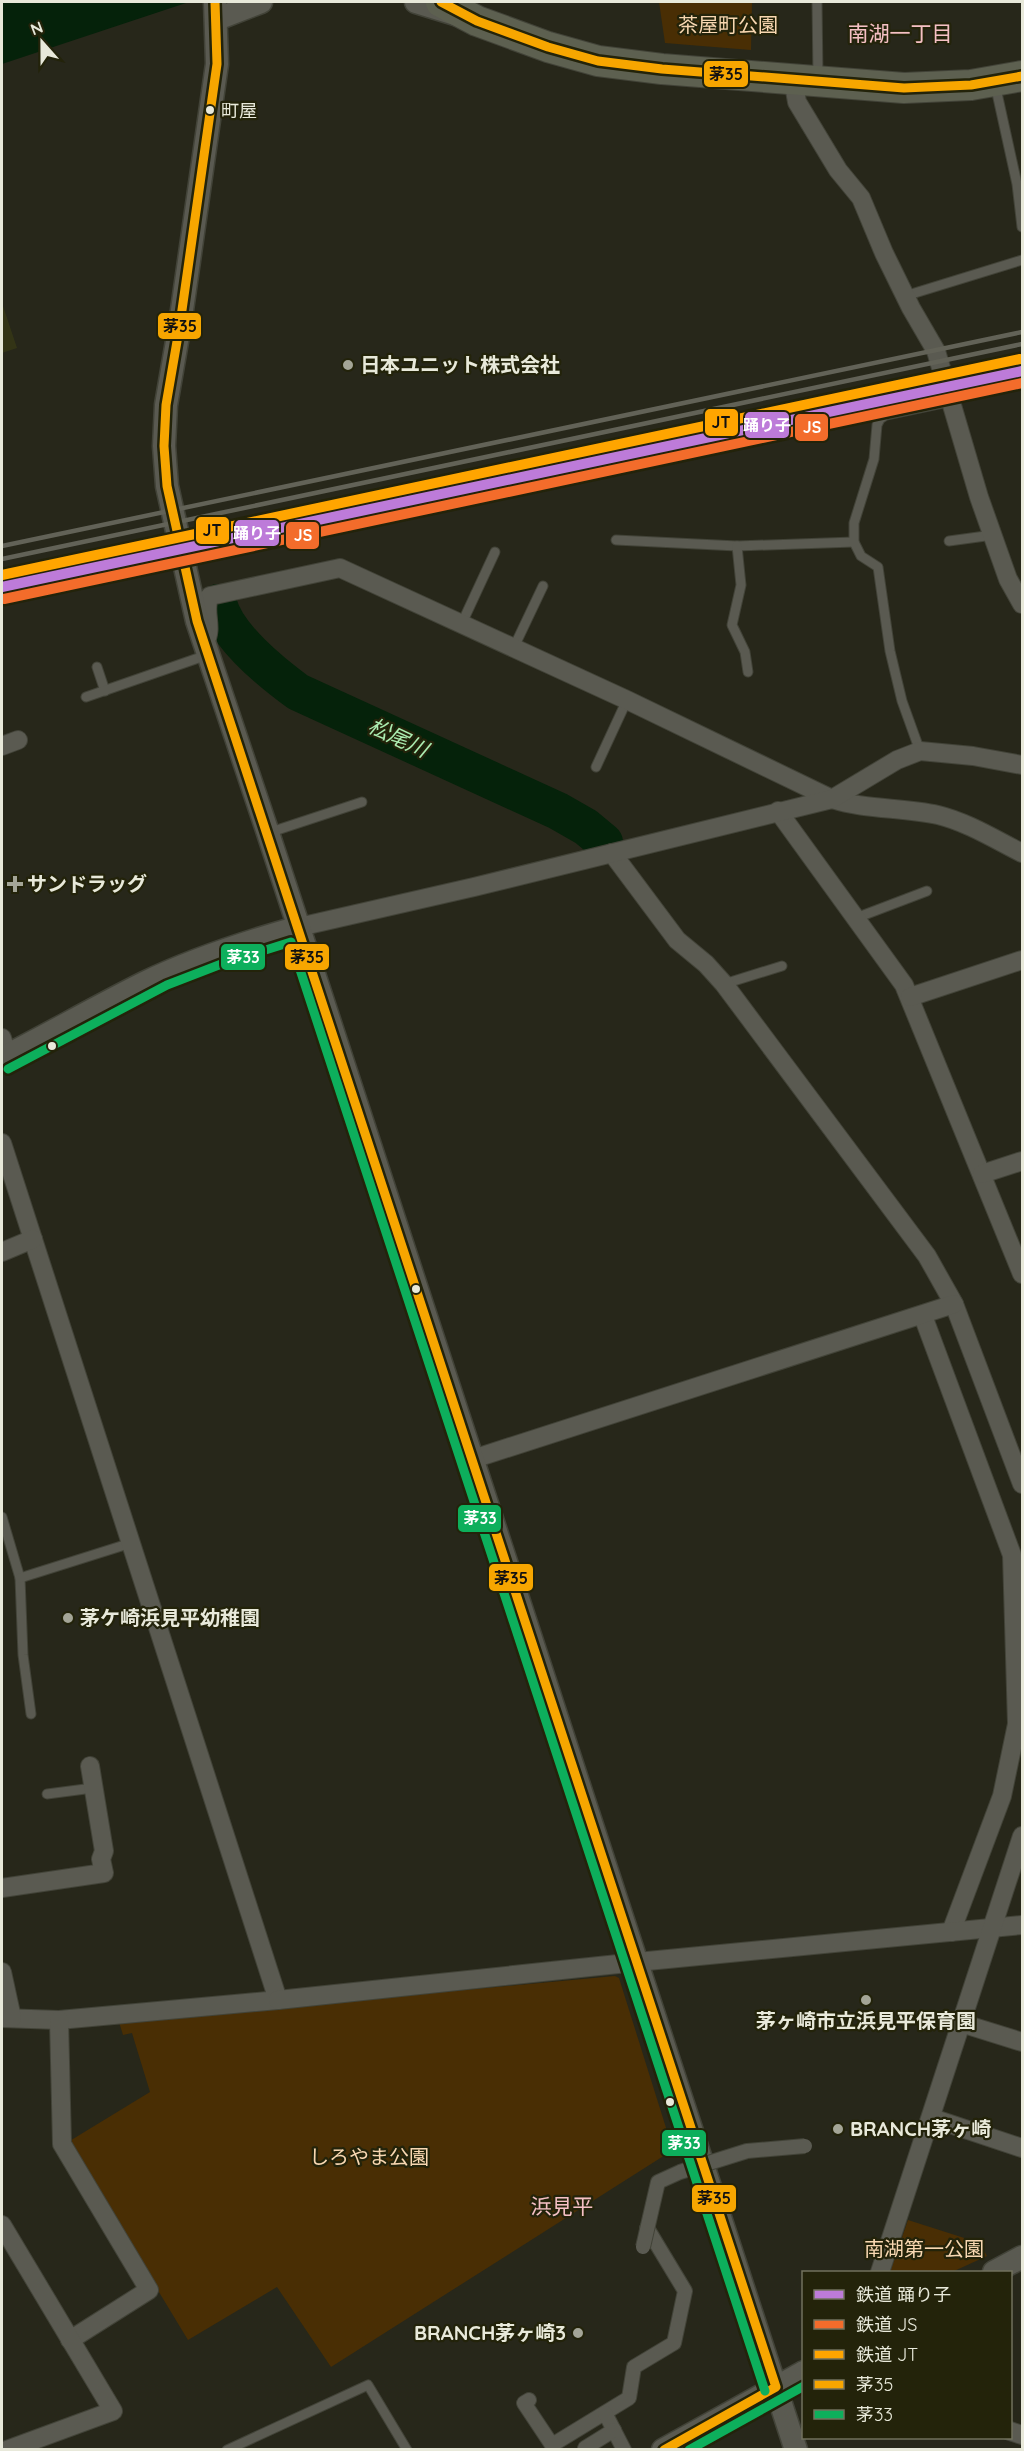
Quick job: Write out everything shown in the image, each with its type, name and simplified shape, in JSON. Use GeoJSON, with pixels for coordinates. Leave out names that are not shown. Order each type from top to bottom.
{"type":"FeatureCollection","features":[{"type":"Feature","properties":{"kind":"highway"},"geometry":{"type":"LineString","coordinates":[[441,2],[477,21],[548,47],[598,61],[662,69],[904,88],[1009,79]]}},
{"type":"Feature","properties":{"kind":"street"},"geometry":{"type":"LineString","coordinates":[[261,2],[216,12],[218,64],[166,405],[164,446],[167,486],[205,650],[299,927],[796,2450]]}},
{"type":"Feature","properties":{"kind":"street"},"geometry":{"type":"LineString","coordinates":[[416,2],[477,21]]}},
{"type":"Feature","properties":{"kind":"street"},"geometry":{"type":"LineString","coordinates":[[806,81],[797,102],[838,170],[861,198],[905,296],[936,351],[979,497],[1008,579],[1023,604]]}},
{"type":"Feature","properties":{"kind":"street"},"geometry":{"type":"LineString","coordinates":[[205,650],[210,635],[207,602],[210,596],[340,568],[627,700],[832,799],[848,804],[936,815],[950,819],[1023,853]]}},
{"type":"Feature","properties":{"kind":"street"},"geometry":{"type":"LineString","coordinates":[[3,1051],[145,983],[207,957],[299,927],[832,799],[897,760],[920,751],[973,756],[1023,765]]}},
{"type":"Feature","properties":{"kind":"street"},"geometry":{"type":"LineString","coordinates":[[778,811],[904,985],[1023,1274]]}},
{"type":"Feature","properties":{"kind":"street"},"geometry":{"type":"LineString","coordinates":[[612,853],[677,940],[724,984],[927,1256],[954,1304],[1023,1484]]}},
{"type":"Feature","properties":{"kind":"street"},"geometry":{"type":"LineString","coordinates":[[910,997],[1023,960]]}},
{"type":"Feature","properties":{"kind":"street"},"geometry":{"type":"LineString","coordinates":[[2,1143],[278,2000]]}},
{"type":"Feature","properties":{"kind":"street"},"geometry":{"type":"LineString","coordinates":[[982,1174],[1023,1161]]}},
{"type":"Feature","properties":{"kind":"street"},"geometry":{"type":"LineString","coordinates":[[2,1252],[33,1239]]}},
{"type":"Feature","properties":{"kind":"street"},"geometry":{"type":"LineString","coordinates":[[472,1459],[923,1316],[954,1304]]}},
{"type":"Feature","properties":{"kind":"street"},"geometry":{"type":"LineString","coordinates":[[923,1316],[1012,1555],[1017,1724],[1002,1796],[951,1932]]}},
{"type":"Feature","properties":{"kind":"street"},"geometry":{"type":"LineString","coordinates":[[2,1888],[104,1873],[101,1859],[104,1851],[90,1766]]}},
{"type":"Feature","properties":{"kind":"street"},"geometry":{"type":"LineString","coordinates":[[880,2271],[1023,1836]]}},
{"type":"Feature","properties":{"kind":"street"},"geometry":{"type":"LineString","coordinates":[[2,1972],[7,2018],[59,2020],[1023,1925]]}},
{"type":"Feature","properties":{"kind":"street"},"geometry":{"type":"LineString","coordinates":[[59,2020],[62,2144],[149,2290],[70,2340]]}},
{"type":"Feature","properties":{"kind":"street"},"geometry":{"type":"LineString","coordinates":[[961,2023],[1023,2042]]}},
{"type":"Feature","properties":{"kind":"street"},"geometry":{"type":"LineString","coordinates":[[932,2118],[1023,2148]]}},
{"type":"Feature","properties":{"kind":"street"},"geometry":{"type":"LineString","coordinates":[[643,2247],[658,2182],[680,2172],[747,2151],[805,2146]]}},
{"type":"Feature","properties":{"kind":"street"},"geometry":{"type":"LineString","coordinates":[[2,2225],[113,2411],[7,2450]]}},
{"type":"Feature","properties":{"kind":"street"},"geometry":{"type":"LineString","coordinates":[[530,2400],[525,2403],[552,2445],[629,2398],[634,2367],[674,2343],[685,2291],[647,2228]]}},
{"type":"Feature","properties":{"kind":"street"},"geometry":{"type":"LineString","coordinates":[[996,2271],[1023,2258]]}},
{"type":"Feature","properties":{"kind":"street"},"geometry":{"type":"LineString","coordinates":[[663,2450],[802,2373]]}},
{"type":"Feature","properties":{"kind":"street"},"geometry":{"type":"LineString","coordinates":[[605,2413],[624,2450]]}},
{"type":"Feature","properties":{"kind":"street"},"geometry":{"type":"LineString","coordinates":[[585,2448],[614,2430]]}},
{"type":"Feature","properties":{"kind":"lane"},"geometry":{"type":"LineString","coordinates":[[806,81],[817,2]]}},
{"type":"Feature","properties":{"kind":"lane"},"geometry":{"type":"LineString","coordinates":[[1009,79],[1023,227]]}},
{"type":"Feature","properties":{"kind":"lane"},"geometry":{"type":"LineString","coordinates":[[905,296],[1023,260]]}},
{"type":"Feature","properties":{"kind":"lane"},"geometry":{"type":"LineString","coordinates":[[920,751],[902,701],[890,651],[878,567],[861,556],[854,542],[854,524],[874,459],[877,425],[880,419],[886,415],[952,400]]}},
{"type":"Feature","properties":{"kind":"lane"},"geometry":{"type":"LineString","coordinates":[[949,541],[993,534]]}},
{"type":"Feature","properties":{"kind":"lane"},"geometry":{"type":"LineString","coordinates":[[616,540],[737,546],[854,542]]}},
{"type":"Feature","properties":{"kind":"lane"},"geometry":{"type":"LineString","coordinates":[[737,546],[741,585],[732,625],[745,652],[748,672]]}},
{"type":"Feature","properties":{"kind":"lane"},"geometry":{"type":"LineString","coordinates":[[462,623],[495,552]]}},
{"type":"Feature","properties":{"kind":"lane"},"geometry":{"type":"LineString","coordinates":[[514,647],[543,586]]}},
{"type":"Feature","properties":{"kind":"lane"},"geometry":{"type":"LineString","coordinates":[[86,697],[205,650]]}},
{"type":"Feature","properties":{"kind":"lane"},"geometry":{"type":"LineString","coordinates":[[97,667],[105,691]]}},
{"type":"Feature","properties":{"kind":"lane"},"geometry":{"type":"LineString","coordinates":[[596,767],[627,700]]}},
{"type":"Feature","properties":{"kind":"lane"},"geometry":{"type":"LineString","coordinates":[[268,833],[362,802]]}},
{"type":"Feature","properties":{"kind":"lane"},"geometry":{"type":"LineString","coordinates":[[856,918],[927,891]]}},
{"type":"Feature","properties":{"kind":"lane"},"geometry":{"type":"LineString","coordinates":[[724,984],[782,966]]}},
{"type":"Feature","properties":{"kind":"lane"},"geometry":{"type":"LineString","coordinates":[[2,1517],[4,1535],[20,1578],[23,1655],[31,1714]]}},
{"type":"Feature","properties":{"kind":"lane"},"geometry":{"type":"LineString","coordinates":[[20,1578],[131,1543]]}},
{"type":"Feature","properties":{"kind":"lane"},"geometry":{"type":"LineString","coordinates":[[47,1794],[93,1788]]}},
{"type":"Feature","properties":{"kind":"lane"},"geometry":{"type":"LineString","coordinates":[[227,2450],[368,2385],[407,2450]]}},
{"type":"Feature","properties":{"kind":"shaded area"},"geometry":{"type":"Polygon","coordinates":[[[189,2],[2,64],[2,3],[189,2]]]}},
{"type":"Feature","properties":{"kind":"shaded area"},"geometry":{"type":"Polygon","coordinates":[[[2,303],[17,348],[2,353],[2,303]]]}},
{"type":"Feature","properties":{"kind":"green space","name":"茶屋町公園"},"geometry":{"type":"Polygon","coordinates":[[[659,2],[752,2],[751,50],[665,43],[659,2]]]}},
{"type":"Feature","properties":{"kind":"green space","name":"しろやま公園"},"geometry":{"type":"Polygon","coordinates":[[[615,1976],[619,1978],[673,2150],[331,2367],[277,2287],[188,2340],[68,2142],[150,2092],[132,2033],[123,2035],[119,2022],[615,1976]]]}},
{"type":"Feature","properties":{"kind":"green space","name":"南湖第一公園"},"geometry":{"type":"Polygon","coordinates":[[[908,2220],[980,2243],[987,2256],[954,2271],[890,2271],[908,2220]]]}},
{"type":"Feature","properties":{"kind":"waterway","name":"松尾川"},"geometry":{"type":"LineString","coordinates":[[218,603],[223,616],[240,641],[263,664],[298,692],[558,811],[586,827],[604,842]]}},
{"type":"Feature","properties":{"kind":"railway"},"geometry":{"type":"LineString","coordinates":[[2,546],[1022,332]]}},
{"type":"Feature","properties":{"kind":"railway"},"geometry":{"type":"LineString","coordinates":[[2,559],[1022,344]]}},
{"type":"Feature","properties":{"kind":"rail line","name":"JT"},"geometry":{"type":"LineString","coordinates":[[2,575],[1020,359]]}},
{"type":"Feature","properties":{"kind":"rail line","name":"踊り子"},"geometry":{"type":"LineString","coordinates":[[2,587],[1022,371]]}},
{"type":"Feature","properties":{"kind":"rail line","name":"JS"},"geometry":{"type":"LineString","coordinates":[[4,599],[1022,383]]}},
{"type":"Feature","properties":{"kind":"transit line","name":"茅35"},"geometry":{"type":"LineString","coordinates":[[215,2],[217,64],[180,324],[166,405],[164,446],[167,486],[197,621],[776,2387],[664,2450]]}},
{"type":"Feature","properties":{"kind":"transit line","name":"茅35"},"geometry":{"type":"LineString","coordinates":[[441,2],[477,21],[548,47],[598,61],[662,69],[904,88],[971,85],[1022,76]]}},
{"type":"Feature","properties":{"kind":"transit line","name":"茅33"},"geometry":{"type":"LineString","coordinates":[[8,1069],[167,985],[224,963],[291,942],[765,2391]]}},
{"type":"Feature","properties":{"kind":"transit line","name":"茅33"},"geometry":{"type":"LineString","coordinates":[[689,2450],[802,2387]]}},
{"type":"Feature","properties":{"kind":"place","name":"町屋"},"geometry":{"type":"Point","coordinates":[210,110]}},
{"type":"Feature","properties":{"kind":"place","name":"日本ユニット株式会社"},"geometry":{"type":"Point","coordinates":[348,365]}},
{"type":"Feature","properties":{"kind":"place","name":"サンドラッグ"},"geometry":{"type":"Point","coordinates":[15,884]}},
{"type":"Feature","properties":{"kind":"place","name":"茅ケ崎浜見平幼稚園"},"geometry":{"type":"Point","coordinates":[68,1618]}},
{"type":"Feature","properties":{"kind":"place","name":"茅ヶ崎市立浜見平保育園"},"geometry":{"type":"Point","coordinates":[866,2000]}},
{"type":"Feature","properties":{"kind":"place","name":"BRANCH茅ヶ崎"},"geometry":{"type":"Point","coordinates":[838,2129]}},
{"type":"Feature","properties":{"kind":"place","name":"BRANCH茅ヶ崎3"},"geometry":{"type":"Point","coordinates":[578,2333]}},
{"type":"Feature","properties":{"kind":"district","name":"南湖一丁目"},"geometry":{"type":"Point","coordinates":[900,34]}},
{"type":"Feature","properties":{"kind":"district","name":"浜見平"},"geometry":{"type":"Point","coordinates":[562,2207]}}]}
